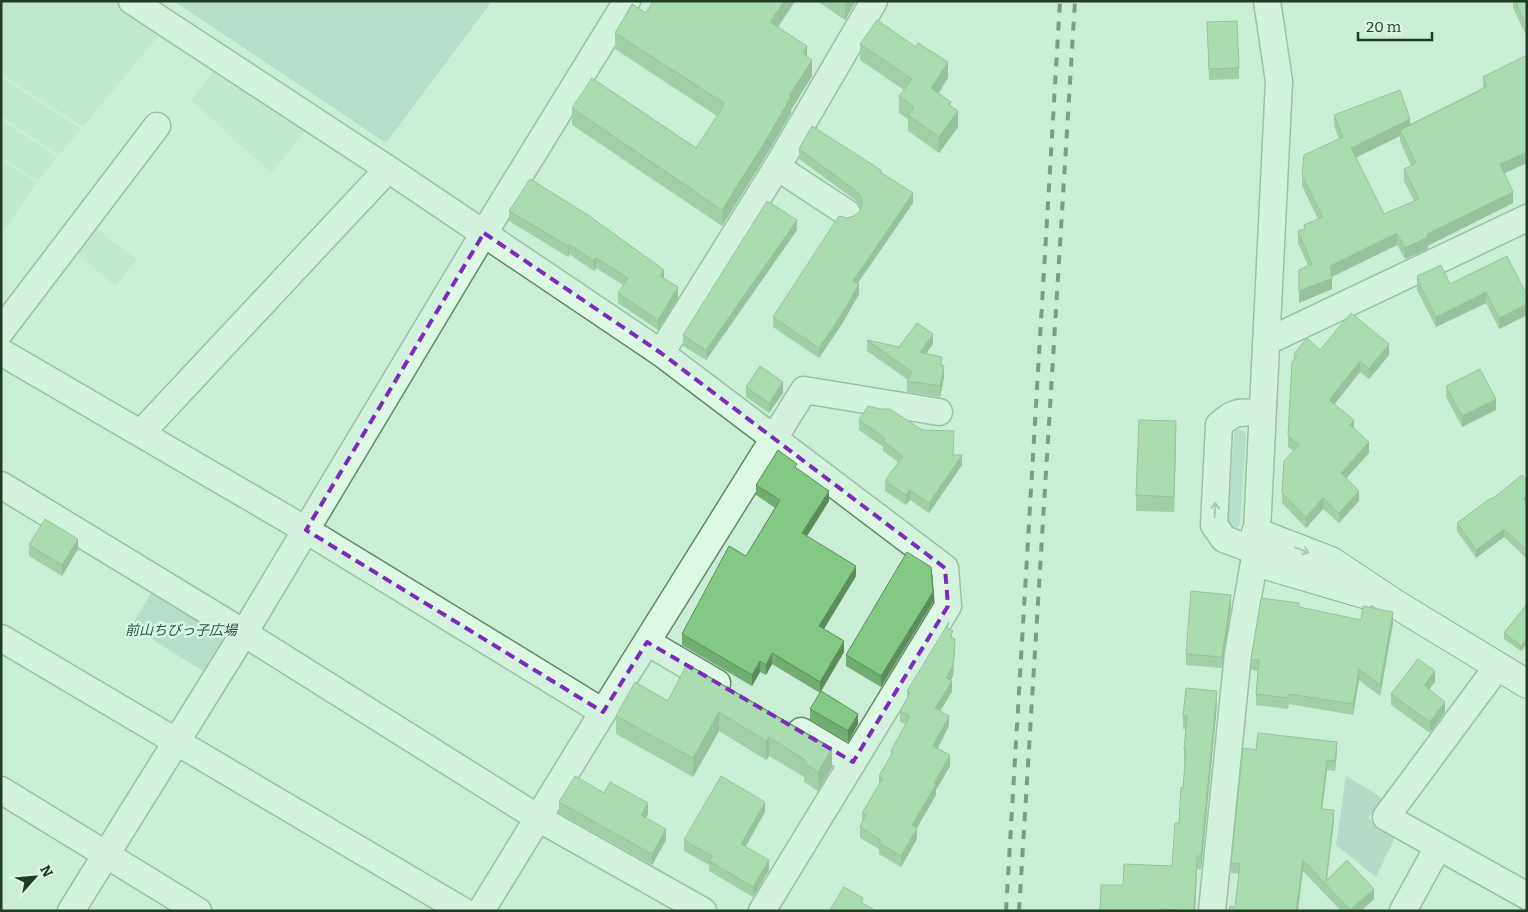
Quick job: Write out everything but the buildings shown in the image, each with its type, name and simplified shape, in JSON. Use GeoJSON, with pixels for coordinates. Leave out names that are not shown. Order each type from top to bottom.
{"type":"FeatureCollection","features":[{"type":"Feature","properties":{"kind":"street"},"geometry":{"type":"LineString","coordinates":[[132,1],[388,169],[661,353],[945,568],[948,606],[762,911]]}},
{"type":"Feature","properties":{"kind":"street"},"geometry":{"type":"LineString","coordinates":[[71,911],[244,633],[484,233],[626,1]]}},
{"type":"Feature","properties":{"kind":"street"},"geometry":{"type":"LineString","coordinates":[[661,353],[777,167],[874,1]]}},
{"type":"Feature","properties":{"kind":"street"},"geometry":{"type":"LineString","coordinates":[[1212,911],[1238,654],[1256,548],[1279,80],[1267,1]]}},
{"type":"Feature","properties":{"kind":"street"},"geometry":{"type":"LineString","coordinates":[[1,331],[157,126]]}},
{"type":"Feature","properties":{"kind":"street"},"geometry":{"type":"LineString","coordinates":[[777,167],[847,213]]}},
{"type":"Feature","properties":{"kind":"street"},"geometry":{"type":"LineString","coordinates":[[141,433],[388,169]]}},
{"type":"Feature","properties":{"kind":"street"},"geometry":{"type":"LineString","coordinates":[[1266,342],[1527,218]]}},
{"type":"Feature","properties":{"kind":"street"},"geometry":{"type":"LineString","coordinates":[[1,353],[306,530],[603,712]]}},
{"type":"Feature","properties":{"kind":"street"},"geometry":{"type":"LineString","coordinates":[[481,911],[804,390],[939,412]]}},
{"type":"Feature","properties":{"kind":"street"},"geometry":{"type":"LineString","coordinates":[[1262,413],[1240,412],[1229,416],[1220,425],[1214,525],[1224,539],[1256,548],[1394,603],[1517,673],[1386,817],[1527,896]]}},
{"type":"Feature","properties":{"kind":"street"},"geometry":{"type":"LineString","coordinates":[[1,485],[244,633],[538,818],[703,911]]}},
{"type":"Feature","properties":{"kind":"street"},"geometry":{"type":"LineString","coordinates":[[1,638],[463,911]]}},
{"type":"Feature","properties":{"kind":"street"},"geometry":{"type":"LineString","coordinates":[[647,642],[741,697]]}},
{"type":"Feature","properties":{"kind":"street"},"geometry":{"type":"LineString","coordinates":[[784,722],[853,762]]}},
{"type":"Feature","properties":{"kind":"street"},"geometry":{"type":"LineString","coordinates":[[1,790],[198,911]]}},
{"type":"Feature","properties":{"kind":"street"},"geometry":{"type":"LineString","coordinates":[[1403,911],[1438,847]]}},
{"type":"Feature","properties":{"kind":"highlighted area"},"geometry":{"type":"Polygon","coordinates":[[[484,233],[661,353],[945,568],[948,606],[853,762],[647,642],[603,712],[306,530],[484,233]]]}},
{"type":"Feature","properties":{"kind":"green space"},"geometry":{"type":"Polygon","coordinates":[[[1,1],[121,1],[164,29],[83,127],[1,74],[1,1]]]}},
{"type":"Feature","properties":{"kind":"green space"},"geometry":{"type":"Polygon","coordinates":[[[174,1],[492,1],[386,143],[174,1]]]}},
{"type":"Feature","properties":{"kind":"green space"},"geometry":{"type":"Polygon","coordinates":[[[217,67],[307,129],[271,173],[191,100],[217,67]]]}},
{"type":"Feature","properties":{"kind":"green space"},"geometry":{"type":"Polygon","coordinates":[[[1,77],[81,129],[59,155],[1,116],[1,77]]]}},
{"type":"Feature","properties":{"kind":"green space"},"geometry":{"type":"Polygon","coordinates":[[[1,120],[57,157],[38,181],[1,157],[1,120]]]}},
{"type":"Feature","properties":{"kind":"green space"},"geometry":{"type":"Polygon","coordinates":[[[1,159],[37,183],[4,230],[1,229],[1,159]]]}},
{"type":"Feature","properties":{"kind":"green space"},"geometry":{"type":"Polygon","coordinates":[[[95,227],[137,260],[115,286],[76,252],[95,227]]]}},
{"type":"Feature","properties":{"kind":"green space"},"geometry":{"type":"Polygon","coordinates":[[[1240,429],[1246,435],[1240,523],[1234,529],[1228,522],[1234,434],[1236,430],[1240,429]]]}},
{"type":"Feature","properties":{"kind":"green space","name":"前山ちびっ子広場"},"geometry":{"type":"Polygon","coordinates":[[[155,587],[218,627],[223,640],[203,671],[131,626],[155,587]]]}},
{"type":"Feature","properties":{"kind":"shaded area"},"geometry":{"type":"Polygon","coordinates":[[[1346,776],[1384,799],[1368,818],[1395,837],[1376,877],[1336,845],[1346,776]]]}},
{"type":"Feature","properties":{"kind":"railway"},"geometry":{"type":"LineString","coordinates":[[1006,911],[1060,1]]}},
{"type":"Feature","properties":{"kind":"railway"},"geometry":{"type":"LineString","coordinates":[[1019,911],[1075,1]]}}]}
